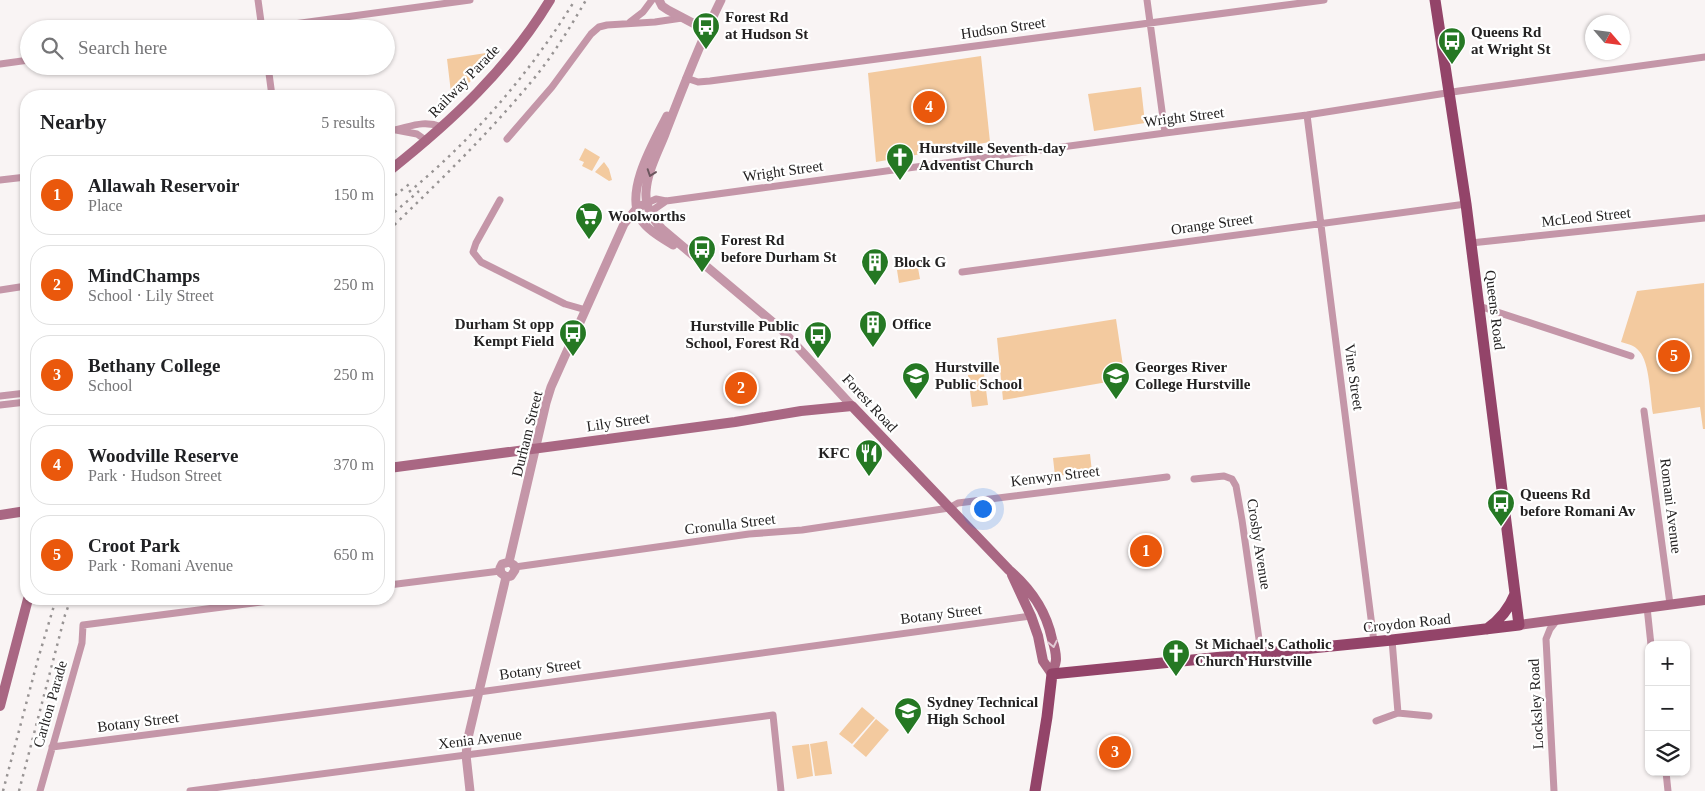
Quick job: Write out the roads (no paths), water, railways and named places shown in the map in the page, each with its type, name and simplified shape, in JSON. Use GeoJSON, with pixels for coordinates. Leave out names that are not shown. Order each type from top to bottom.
{"type":"FeatureCollection","features":[{"type":"Feature","properties":{"kind":"main road","name":"Queens Road"},"geometry":{"type":"LineString","coordinates":[[1435,0],[1466,204],[1519,625]]}},
{"type":"Feature","properties":{"kind":"main road","name":"Railway Parade"},"geometry":{"type":"LineString","coordinates":[[395,166],[427,141],[502,67],[546,1]]}},
{"type":"Feature","properties":{"kind":"main road","name":"Lily Street"},"geometry":{"type":"LineString","coordinates":[[395,467],[735,422],[801,411],[852,406]]}},
{"type":"Feature","properties":{"kind":"main road","name":"Forest Road"},"geometry":{"type":"LineString","coordinates":[[852,406],[1009,570],[1025,584],[1044,613],[1051,633],[1056,659],[1052,674],[1035,791]]}},
{"type":"Feature","properties":{"kind":"main road"},"geometry":{"type":"LineString","coordinates":[[0,515],[20,512]]}},
{"type":"Feature","properties":{"kind":"main road","name":"Forest Road"},"geometry":{"type":"LineString","coordinates":[[1009,570],[1031,616],[1038,636],[1043,661],[1052,674]]}},
{"type":"Feature","properties":{"kind":"main road"},"geometry":{"type":"LineString","coordinates":[[1487,629],[1507,611],[1515,594]]}},
{"type":"Feature","properties":{"kind":"main road","name":"Croydon Road"},"geometry":{"type":"LineString","coordinates":[[1052,674],[1392,640],[1705,600]]}},
{"type":"Feature","properties":{"kind":"main road"},"geometry":{"type":"LineString","coordinates":[[0,706],[26,605]]}},
{"type":"Feature","properties":{"kind":"street"},"geometry":{"type":"LineString","coordinates":[[258,0],[259,20]]}},
{"type":"Feature","properties":{"kind":"street"},"geometry":{"type":"LineString","coordinates":[[320,20],[470,0]]}},
{"type":"Feature","properties":{"kind":"street"},"geometry":{"type":"LineString","coordinates":[[659,0],[662,6],[668,10],[706,30]]}},
{"type":"Feature","properties":{"kind":"street"},"geometry":{"type":"LineString","coordinates":[[637,208],[649,207],[646,191],[648,181],[686,78],[721,0]]}},
{"type":"Feature","properties":{"kind":"street"},"geometry":{"type":"LineString","coordinates":[[1147,0],[1165,133]]}},
{"type":"Feature","properties":{"kind":"street","name":"Hudson Street"},"geometry":{"type":"LineString","coordinates":[[686,78],[692,81],[703,82],[1324,0]]}},
{"type":"Feature","properties":{"kind":"street"},"geometry":{"type":"LineString","coordinates":[[650,3],[649,15],[655,22]]}},
{"type":"Feature","properties":{"kind":"street"},"geometry":{"type":"LineString","coordinates":[[630,23],[650,3]]}},
{"type":"Feature","properties":{"kind":"street"},"geometry":{"type":"LineString","coordinates":[[507,138],[552,87],[591,34],[599,28],[630,23],[685,19]]}},
{"type":"Feature","properties":{"kind":"street"},"geometry":{"type":"LineString","coordinates":[[685,19],[696,33],[699,47]]}},
{"type":"Feature","properties":{"kind":"street","name":"Wright Street"},"geometry":{"type":"LineString","coordinates":[[649,207],[666,201],[1307,115],[1459,91],[1705,57]]}},
{"type":"Feature","properties":{"kind":"street"},"geometry":{"type":"LineString","coordinates":[[0,64],[20,61]]}},
{"type":"Feature","properties":{"kind":"street"},"geometry":{"type":"LineString","coordinates":[[269,75],[271,90]]}},
{"type":"Feature","properties":{"kind":"street"},"geometry":{"type":"LineString","coordinates":[[640,218],[635,196],[637,183],[686,78]]}},
{"type":"Feature","properties":{"kind":"street","name":"Vine Street"},"geometry":{"type":"LineString","coordinates":[[1307,115],[1374,642]]}},
{"type":"Feature","properties":{"kind":"street"},"geometry":{"type":"LineString","coordinates":[[395,129],[419,124],[431,124],[442,127]]}},
{"type":"Feature","properties":{"kind":"street"},"geometry":{"type":"LineString","coordinates":[[395,131],[417,134],[427,141]]}},
{"type":"Feature","properties":{"kind":"street"},"geometry":{"type":"LineString","coordinates":[[0,180],[20,178]]}},
{"type":"Feature","properties":{"kind":"street"},"geometry":{"type":"LineString","coordinates":[[500,200],[476,244],[473,252],[475,256],[481,262],[531,288],[565,304],[586,310]]}},
{"type":"Feature","properties":{"kind":"street","name":"Orange Street"},"geometry":{"type":"LineString","coordinates":[[962,272],[1466,204]]}},
{"type":"Feature","properties":{"kind":"street","name":"Durham Street"},"geometry":{"type":"LineString","coordinates":[[619,234],[640,218],[649,207]]}},
{"type":"Feature","properties":{"kind":"street","name":"Forest Road"},"geometry":{"type":"LineString","coordinates":[[649,207],[655,222],[662,229],[782,330],[852,406]]}},
{"type":"Feature","properties":{"kind":"street","name":"Durham Street"},"geometry":{"type":"LineString","coordinates":[[512,565],[549,395],[619,234],[628,216],[637,208]]}},
{"type":"Feature","properties":{"kind":"street","name":"Forest Road"},"geometry":{"type":"LineString","coordinates":[[640,218],[655,233],[703,264]]}},
{"type":"Feature","properties":{"kind":"street","name":"McLeod Street"},"geometry":{"type":"LineString","coordinates":[[1471,243],[1705,218]]}},
{"type":"Feature","properties":{"kind":"street"},"geometry":{"type":"LineString","coordinates":[[0,290],[20,287]]}},
{"type":"Feature","properties":{"kind":"street"},"geometry":{"type":"LineString","coordinates":[[1479,306],[1631,356]]}},
{"type":"Feature","properties":{"kind":"street"},"geometry":{"type":"LineString","coordinates":[[0,396],[20,394]]}},
{"type":"Feature","properties":{"kind":"street"},"geometry":{"type":"LineString","coordinates":[[0,405],[20,403]]}},
{"type":"Feature","properties":{"kind":"street","name":"Romani Avenue"},"geometry":{"type":"LineString","coordinates":[[1644,411],[1670,604]]}},
{"type":"Feature","properties":{"kind":"street","name":"Crosby Avenue"},"geometry":{"type":"LineString","coordinates":[[1194,480],[1229,476],[1235,482],[1261,653]]}},
{"type":"Feature","properties":{"kind":"street","name":"Kenwyn Street"},"geometry":{"type":"LineString","coordinates":[[949,508],[958,503],[1167,477]]}},
{"type":"Feature","properties":{"kind":"street","name":"Cronulla Street"},"geometry":{"type":"LineString","coordinates":[[512,565],[750,534],[802,530],[949,508]]}},
{"type":"Feature","properties":{"kind":"street"},"geometry":{"type":"LineString","coordinates":[[395,584],[513,574],[512,565]]}},
{"type":"Feature","properties":{"kind":"street"},"geometry":{"type":"LineString","coordinates":[[470,791],[466,755],[503,574]]}},
{"type":"Feature","properties":{"kind":"street","name":"Carlton Parade"},"geometry":{"type":"LineString","coordinates":[[40,791],[82,642],[83,625],[238,605]]}},
{"type":"Feature","properties":{"kind":"street"},"geometry":{"type":"LineString","coordinates":[[1647,607],[1651,641]]}},
{"type":"Feature","properties":{"kind":"street","name":"Botany Street"},"geometry":{"type":"LineString","coordinates":[[52,747],[479,692],[1031,616]]}},
{"type":"Feature","properties":{"kind":"street","name":"Locksley Road"},"geometry":{"type":"LineString","coordinates":[[1554,791],[1546,639],[1557,619]]}},
{"type":"Feature","properties":{"kind":"street"},"geometry":{"type":"LineString","coordinates":[[1392,640],[1398,713]]}},
{"type":"Feature","properties":{"kind":"street"},"geometry":{"type":"LineString","coordinates":[[1376,721],[1398,713],[1429,716]]}},
{"type":"Feature","properties":{"kind":"street","name":"Xenia Avenue"},"geometry":{"type":"LineString","coordinates":[[190,791],[773,715],[781,791]]}},
{"type":"Feature","properties":{"kind":"street"},"geometry":{"type":"LineString","coordinates":[[1666,776],[1668,791]]}},
{"type":"Feature","properties":{"kind":"railway"},"geometry":{"type":"LineString","coordinates":[[409,192],[456,149],[500,103],[558,27],[575,0]]}},
{"type":"Feature","properties":{"kind":"railway"},"geometry":{"type":"LineString","coordinates":[[395,224],[465,155],[519,96],[550,58],[586,0]]}},
{"type":"Feature","properties":{"kind":"railway"},"geometry":{"type":"LineString","coordinates":[[395,195],[412,182]]}},
{"type":"Feature","properties":{"kind":"railway"},"geometry":{"type":"LineString","coordinates":[[395,212],[419,191]]}},
{"type":"Feature","properties":{"kind":"railway"},"geometry":{"type":"LineString","coordinates":[[3,791],[54,605]]}},
{"type":"Feature","properties":{"kind":"railway"},"geometry":{"type":"LineString","coordinates":[[19,791],[69,605]]}},
{"type":"Feature","properties":{"kind":"place","name":"Forest Rd at Hudson St"},"geometry":{"type":"Point","coordinates":[706,50]}},
{"type":"Feature","properties":{"kind":"place","name":"Queens Rd at Wright St"},"geometry":{"type":"Point","coordinates":[1452,65]}},
{"type":"Feature","properties":{"kind":"place","name":"Woodville Reserve"},"geometry":{"type":"Point","coordinates":[929,107]}},
{"type":"Feature","properties":{"kind":"place","name":"Hurstville Seventh-day Adventist Church"},"geometry":{"type":"Point","coordinates":[900,181]}},
{"type":"Feature","properties":{"kind":"place","name":"Woolworths"},"geometry":{"type":"Point","coordinates":[589,240]}},
{"type":"Feature","properties":{"kind":"place","name":"Forest Rd before Durham St"},"geometry":{"type":"Point","coordinates":[702,273]}},
{"type":"Feature","properties":{"kind":"place","name":"Block G"},"geometry":{"type":"Point","coordinates":[875,286]}},
{"type":"Feature","properties":{"kind":"place","name":"Office"},"geometry":{"type":"Point","coordinates":[873,348]}},
{"type":"Feature","properties":{"kind":"place","name":"Croot Park"},"geometry":{"type":"Point","coordinates":[1674,356]}},
{"type":"Feature","properties":{"kind":"place","name":"Durham St opp Kempt Field"},"geometry":{"type":"Point","coordinates":[573,357]}},
{"type":"Feature","properties":{"kind":"place","name":"Hurstville Public School, Forest Rd"},"geometry":{"type":"Point","coordinates":[818,359]}},
{"type":"Feature","properties":{"kind":"place","name":"MindChamps"},"geometry":{"type":"Point","coordinates":[741,388]}},
{"type":"Feature","properties":{"kind":"place","name":"Hurstville Public School"},"geometry":{"type":"Point","coordinates":[916,400]}},
{"type":"Feature","properties":{"kind":"place","name":"Georges River College Hurstville"},"geometry":{"type":"Point","coordinates":[1116,400]}},
{"type":"Feature","properties":{"kind":"place","name":"KFC"},"geometry":{"type":"Point","coordinates":[869,477]}},
{"type":"Feature","properties":{"kind":"place","name":"Queens Rd before Romani Av"},"geometry":{"type":"Point","coordinates":[1501,527]}},
{"type":"Feature","properties":{"kind":"place","name":"Allawah Reservoir"},"geometry":{"type":"Point","coordinates":[1146,551]}},
{"type":"Feature","properties":{"kind":"place","name":"St Michael's Catholic Church Hurstville"},"geometry":{"type":"Point","coordinates":[1176,677]}},
{"type":"Feature","properties":{"kind":"place","name":"Sydney Technical High School"},"geometry":{"type":"Point","coordinates":[908,735]}},
{"type":"Feature","properties":{"kind":"place","name":"Bethany College"},"geometry":{"type":"Point","coordinates":[1115,752]}}]}
